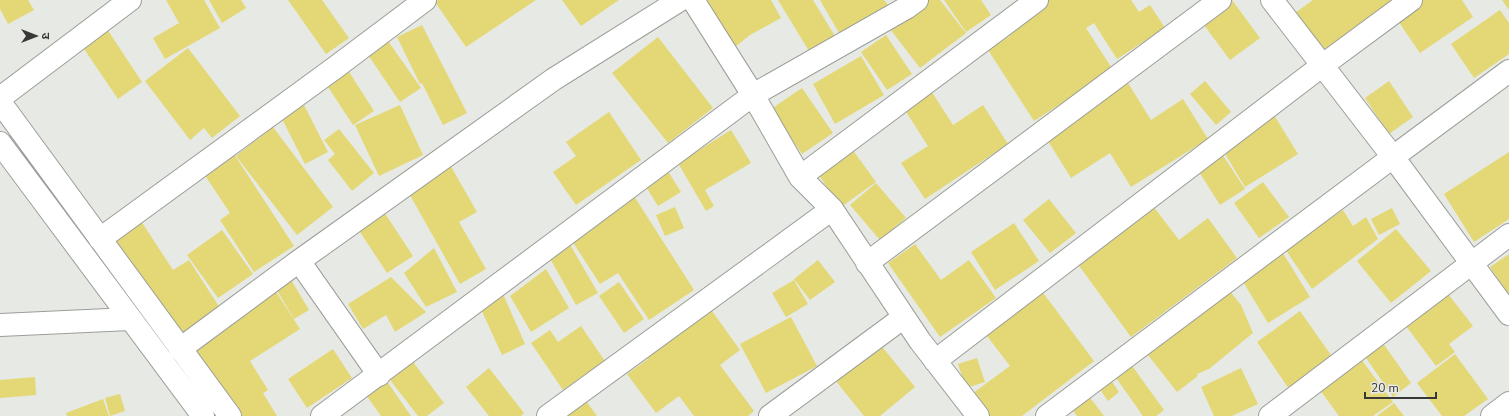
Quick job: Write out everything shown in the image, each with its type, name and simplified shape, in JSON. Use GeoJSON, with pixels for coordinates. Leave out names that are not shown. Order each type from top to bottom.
{"type":"FeatureCollection","features":[{"type":"Feature","properties":{"kind":"street"},"geometry":{"type":"LineString","coordinates":[[0,98],[130,0]]}},
{"type":"Feature","properties":{"kind":"street"},"geometry":{"type":"LineString","coordinates":[[100,239],[336,67],[425,0]]}},
{"type":"Feature","properties":{"kind":"street"},"geometry":{"type":"LineString","coordinates":[[180,349],[299,261],[554,80],[680,0]]}},
{"type":"Feature","properties":{"kind":"street"},"geometry":{"type":"LineString","coordinates":[[693,0],[753,95],[800,177],[832,209],[920,342],[978,416]]}},
{"type":"Feature","properties":{"kind":"street"},"geometry":{"type":"LineString","coordinates":[[322,416],[753,95],[918,0]]}},
{"type":"Feature","properties":{"kind":"street"},"geometry":{"type":"LineString","coordinates":[[800,177],[1037,0]]}},
{"type":"Feature","properties":{"kind":"street"},"geometry":{"type":"LineString","coordinates":[[868,263],[1220,0]]}},
{"type":"Feature","properties":{"kind":"street"},"geometry":{"type":"LineString","coordinates":[[1272,0],[1393,157],[1509,314]]}},
{"type":"Feature","properties":{"kind":"street"},"geometry":{"type":"LineString","coordinates":[[935,361],[1323,65],[1411,0]]}},
{"type":"Feature","properties":{"kind":"street"},"geometry":{"type":"LineString","coordinates":[[1047,416],[1509,71]]}},
{"type":"Feature","properties":{"kind":"street"},"geometry":{"type":"LineString","coordinates":[[0,102],[230,416]]}},
{"type":"Feature","properties":{"kind":"street"},"geometry":{"type":"LineString","coordinates":[[0,143],[130,318],[199,415]]}},
{"type":"Feature","properties":{"kind":"street"},"geometry":{"type":"LineString","coordinates":[[548,416],[832,209]]}},
{"type":"Feature","properties":{"kind":"street"},"geometry":{"type":"LineString","coordinates":[[1270,416],[1509,236]]}},
{"type":"Feature","properties":{"kind":"street"},"geometry":{"type":"LineString","coordinates":[[299,261],[378,375]]}},
{"type":"Feature","properties":{"kind":"street"},"geometry":{"type":"LineString","coordinates":[[770,416],[904,317]]}},
{"type":"Feature","properties":{"kind":"street"},"geometry":{"type":"LineString","coordinates":[[0,325],[130,318]]}},
{"type":"Feature","properties":{"kind":"street"},"geometry":{"type":"LineString","coordinates":[[1492,416],[1509,403]]}},
{"type":"Feature","properties":{"kind":"building"},"geometry":{"type":"Polygon","coordinates":[[[0,0],[28,0],[34,10],[8,24],[0,9],[0,0]]]}},
{"type":"Feature","properties":{"kind":"building"},"geometry":{"type":"Polygon","coordinates":[[[166,0],[204,0],[220,28],[165,59],[153,38],[179,23],[166,0]]]}},
{"type":"Feature","properties":{"kind":"building"},"geometry":{"type":"Polygon","coordinates":[[[209,0],[241,0],[246,8],[222,23],[209,0]]]}},
{"type":"Feature","properties":{"kind":"building"},"geometry":{"type":"Polygon","coordinates":[[[288,0],[322,0],[349,38],[326,54],[288,0]]]}},
{"type":"Feature","properties":{"kind":"building"},"geometry":{"type":"Polygon","coordinates":[[[438,0],[536,0],[466,47],[435,2],[438,0]]]}},
{"type":"Feature","properties":{"kind":"building"},"geometry":{"type":"Polygon","coordinates":[[[562,0],[619,0],[581,26],[562,0]]]}},
{"type":"Feature","properties":{"kind":"building"},"geometry":{"type":"Polygon","coordinates":[[[706,0],[771,0],[781,18],[750,35],[735,47],[706,0]]]}},
{"type":"Feature","properties":{"kind":"building"},"geometry":{"type":"Polygon","coordinates":[[[778,0],[813,0],[838,41],[812,56],[778,0]]]}},
{"type":"Feature","properties":{"kind":"building"},"geometry":{"type":"Polygon","coordinates":[[[820,0],[884,0],[888,5],[842,38],[820,0]]]}},
{"type":"Feature","properties":{"kind":"building"},"geometry":{"type":"Polygon","coordinates":[[[927,0],[940,0],[966,33],[920,68],[890,29],[927,0]]]}},
{"type":"Feature","properties":{"kind":"building"},"geometry":{"type":"Polygon","coordinates":[[[944,0],[981,0],[991,15],[966,32],[944,0]]]}},
{"type":"Feature","properties":{"kind":"building"},"geometry":{"type":"Polygon","coordinates":[[[1046,0],[1131,0],[1139,12],[1150,5],[1165,28],[1117,59],[1094,23],[1086,28],[1113,70],[1034,121],[988,50],[1010,36],[1005,28],[1046,0]]]}},
{"type":"Feature","properties":{"kind":"building"},"geometry":{"type":"Polygon","coordinates":[[[1229,0],[1232,0],[1260,38],[1230,60],[1201,21],[1229,0]]]}},
{"type":"Feature","properties":{"kind":"building"},"geometry":{"type":"Polygon","coordinates":[[[1313,0],[1393,0],[1319,53],[1292,15],[1313,0]]]}},
{"type":"Feature","properties":{"kind":"building"},"geometry":{"type":"Polygon","coordinates":[[[1423,0],[1462,0],[1473,17],[1420,53],[1396,18],[1423,0]]]}},
{"type":"Feature","properties":{"kind":"building"},"geometry":{"type":"Polygon","coordinates":[[[1502,0],[1509,0],[1509,10],[1502,0]]]}},
{"type":"Feature","properties":{"kind":"building"},"geometry":{"type":"Polygon","coordinates":[[[1500,10],[1509,23],[1509,54],[1474,78],[1451,44],[1500,10]]]}},
{"type":"Feature","properties":{"kind":"building"},"geometry":{"type":"Polygon","coordinates":[[[422,25],[467,113],[443,125],[422,83],[420,84],[397,37],[422,25]]]}},
{"type":"Feature","properties":{"kind":"building"},"geometry":{"type":"Polygon","coordinates":[[[107,29],[142,82],[118,99],[82,46],[107,29]]]}},
{"type":"Feature","properties":{"kind":"building"},"geometry":{"type":"Polygon","coordinates":[[[886,35],[912,74],[887,90],[861,52],[886,35]]]}},
{"type":"Feature","properties":{"kind":"building"},"geometry":{"type":"Polygon","coordinates":[[[658,37],[713,108],[668,143],[612,73],[658,37]]]}},
{"type":"Feature","properties":{"kind":"building"},"geometry":{"type":"Polygon","coordinates":[[[388,41],[421,88],[400,102],[368,55],[388,41]]]}},
{"type":"Feature","properties":{"kind":"building"},"geometry":{"type":"Polygon","coordinates":[[[188,48],[240,116],[212,138],[204,128],[190,140],[145,81],[188,48]]]}},
{"type":"Feature","properties":{"kind":"building"},"geometry":{"type":"Polygon","coordinates":[[[861,56],[884,95],[835,124],[813,84],[861,56]]]}},
{"type":"Feature","properties":{"kind":"building"},"geometry":{"type":"Polygon","coordinates":[[[346,67],[374,111],[353,125],[324,81],[346,67]]]}},
{"type":"Feature","properties":{"kind":"building"},"geometry":{"type":"Polygon","coordinates":[[[1205,81],[1231,112],[1216,125],[1190,94],[1205,81]]]}},
{"type":"Feature","properties":{"kind":"building"},"geometry":{"type":"Polygon","coordinates":[[[1389,81],[1413,117],[1389,134],[1365,98],[1389,81]]]}},
{"type":"Feature","properties":{"kind":"building"},"geometry":{"type":"Polygon","coordinates":[[[1128,83],[1151,120],[1183,99],[1208,139],[1131,187],[1110,153],[1071,178],[1045,136],[1128,83]]]}},
{"type":"Feature","properties":{"kind":"building"},"geometry":{"type":"Polygon","coordinates":[[[928,86],[953,125],[983,105],[1008,144],[925,199],[901,163],[928,146],[901,104],[928,86]]]}},
{"type":"Feature","properties":{"kind":"building"},"geometry":{"type":"Polygon","coordinates":[[[802,88],[833,133],[802,154],[771,109],[802,88]]]}},
{"type":"Feature","properties":{"kind":"building"},"geometry":{"type":"Polygon","coordinates":[[[304,105],[328,152],[305,164],[281,117],[304,105]]]}},
{"type":"Feature","properties":{"kind":"building"},"geometry":{"type":"Polygon","coordinates":[[[400,105],[423,155],[379,176],[355,125],[400,105]]]}},
{"type":"Feature","properties":{"kind":"building"},"geometry":{"type":"Polygon","coordinates":[[[609,112],[641,160],[576,205],[553,172],[576,156],[566,142],[609,112]]]}},
{"type":"Feature","properties":{"kind":"building"},"geometry":{"type":"Polygon","coordinates":[[[1274,115],[1298,154],[1245,187],[1221,147],[1274,115]]]}},
{"type":"Feature","properties":{"kind":"building"},"geometry":{"type":"Polygon","coordinates":[[[273,127],[333,207],[297,235],[236,156],[273,127]]]}},
{"type":"Feature","properties":{"kind":"building"},"geometry":{"type":"Polygon","coordinates":[[[339,129],[374,173],[352,191],[328,160],[335,154],[324,140],[339,129]]]}},
{"type":"Feature","properties":{"kind":"building"},"geometry":{"type":"Polygon","coordinates":[[[731,130],[751,163],[705,190],[714,206],[706,211],[678,163],[731,130]]]}},
{"type":"Feature","properties":{"kind":"building"},"geometry":{"type":"Polygon","coordinates":[[[852,149],[876,182],[841,207],[818,174],[852,149]]]}},
{"type":"Feature","properties":{"kind":"building"},"geometry":{"type":"Polygon","coordinates":[[[1220,151],[1245,189],[1220,205],[1196,167],[1220,151]]]}},
{"type":"Feature","properties":{"kind":"building"},"geometry":{"type":"Polygon","coordinates":[[[1509,152],[1509,219],[1474,242],[1444,194],[1509,152]]]}},
{"type":"Feature","properties":{"kind":"building"},"geometry":{"type":"Polygon","coordinates":[[[234,154],[294,246],[254,272],[220,220],[230,213],[204,174],[234,154]]]}},
{"type":"Feature","properties":{"kind":"building"},"geometry":{"type":"Polygon","coordinates":[[[449,163],[477,212],[459,222],[486,269],[460,284],[406,188],[449,163]]]}},
{"type":"Feature","properties":{"kind":"building"},"geometry":{"type":"Polygon","coordinates":[[[666,168],[681,192],[658,206],[643,182],[666,168]]]}},
{"type":"Feature","properties":{"kind":"building"},"geometry":{"type":"Polygon","coordinates":[[[1263,182],[1289,217],[1259,238],[1234,203],[1263,182]]]}},
{"type":"Feature","properties":{"kind":"building"},"geometry":{"type":"Polygon","coordinates":[[[876,183],[906,218],[880,240],[850,205],[876,183]]]}},
{"type":"Feature","properties":{"kind":"building"},"geometry":{"type":"Polygon","coordinates":[[[634,196],[694,290],[649,320],[618,273],[600,284],[570,238],[634,196]]]}},
{"type":"Feature","properties":{"kind":"building"},"geometry":{"type":"Polygon","coordinates":[[[1049,199],[1076,233],[1050,253],[1023,220],[1049,199]]]}},
{"type":"Feature","properties":{"kind":"building"},"geometry":{"type":"Polygon","coordinates":[[[1153,206],[1179,240],[1208,218],[1237,258],[1131,337],[1077,263],[1153,206]]]}},
{"type":"Feature","properties":{"kind":"building"},"geometry":{"type":"Polygon","coordinates":[[[675,207],[684,228],[665,236],[656,215],[675,207]]]}},
{"type":"Feature","properties":{"kind":"building"},"geometry":{"type":"Polygon","coordinates":[[[1392,208],[1400,224],[1379,235],[1371,219],[1392,208]]]}},
{"type":"Feature","properties":{"kind":"building"},"geometry":{"type":"Polygon","coordinates":[[[382,209],[413,256],[387,273],[356,226],[382,209]]]}},
{"type":"Feature","properties":{"kind":"building"},"geometry":{"type":"Polygon","coordinates":[[[1343,210],[1353,226],[1366,217],[1378,239],[1312,289],[1285,249],[1343,210]]]}},
{"type":"Feature","properties":{"kind":"building"},"geometry":{"type":"Polygon","coordinates":[[[141,221],[173,270],[189,260],[220,308],[177,337],[114,239],[141,221]]]}},
{"type":"Feature","properties":{"kind":"building"},"geometry":{"type":"Polygon","coordinates":[[[1014,223],[1039,261],[995,290],[971,252],[1014,223]]]}},
{"type":"Feature","properties":{"kind":"building"},"geometry":{"type":"Polygon","coordinates":[[[1396,229],[1431,271],[1391,303],[1357,261],[1396,229]]]}},
{"type":"Feature","properties":{"kind":"building"},"geometry":{"type":"Polygon","coordinates":[[[222,230],[253,274],[218,298],[187,255],[222,230]]]}},
{"type":"Feature","properties":{"kind":"building"},"geometry":{"type":"Polygon","coordinates":[[[568,241],[598,293],[576,305],[547,253],[568,241]]]}},
{"type":"Feature","properties":{"kind":"building"},"geometry":{"type":"Polygon","coordinates":[[[915,244],[941,280],[969,260],[996,298],[940,337],[888,263],[915,244]]]}},
{"type":"Feature","properties":{"kind":"building"},"geometry":{"type":"Polygon","coordinates":[[[434,248],[457,292],[426,307],[404,273],[434,248]]]}},
{"type":"Feature","properties":{"kind":"building"},"geometry":{"type":"Polygon","coordinates":[[[1281,250],[1310,297],[1268,323],[1239,275],[1281,250]]]}},
{"type":"Feature","properties":{"kind":"building"},"geometry":{"type":"Polygon","coordinates":[[[1509,254],[1509,295],[1490,267],[1509,254]]]}},
{"type":"Feature","properties":{"kind":"building"},"geometry":{"type":"Polygon","coordinates":[[[818,260],[835,282],[810,300],[794,279],[818,260]]]}},
{"type":"Feature","properties":{"kind":"building"},"geometry":{"type":"Polygon","coordinates":[[[546,269],[569,308],[531,332],[510,296],[546,269]]]}},
{"type":"Feature","properties":{"kind":"building"},"geometry":{"type":"Polygon","coordinates":[[[391,277],[426,312],[395,332],[386,315],[363,329],[348,304],[391,277]]]}},
{"type":"Feature","properties":{"kind":"building"},"geometry":{"type":"Polygon","coordinates":[[[290,278],[309,310],[294,319],[275,287],[290,278]]]}},
{"type":"Feature","properties":{"kind":"building"},"geometry":{"type":"Polygon","coordinates":[[[794,280],[808,304],[786,317],[772,293],[794,280]]]}},
{"type":"Feature","properties":{"kind":"building"},"geometry":{"type":"Polygon","coordinates":[[[619,282],[644,319],[624,333],[599,296],[619,282]]]}},
{"type":"Feature","properties":{"kind":"building"},"geometry":{"type":"Polygon","coordinates":[[[275,290],[300,329],[250,361],[268,390],[263,393],[277,416],[238,416],[186,346],[275,290]]]}},
{"type":"Feature","properties":{"kind":"building"},"geometry":{"type":"Polygon","coordinates":[[[1041,290],[1094,361],[1022,416],[984,416],[969,396],[1010,366],[984,332],[1041,290]]]}},
{"type":"Feature","properties":{"kind":"building"},"geometry":{"type":"Polygon","coordinates":[[[1229,290],[1241,305],[1253,333],[1209,369],[1197,374],[1198,376],[1177,392],[1148,355],[1144,347],[1161,333],[1168,340],[1209,308],[1229,290]]]}},
{"type":"Feature","properties":{"kind":"building"},"geometry":{"type":"Polygon","coordinates":[[[1445,290],[1473,326],[1449,344],[1455,352],[1436,366],[1403,322],[1445,290]]]}},
{"type":"Feature","properties":{"kind":"building"},"geometry":{"type":"Polygon","coordinates":[[[503,294],[525,344],[502,355],[479,305],[503,294]]]}},
{"type":"Feature","properties":{"kind":"building"},"geometry":{"type":"Polygon","coordinates":[[[707,304],[740,350],[720,365],[754,411],[748,416],[694,416],[679,396],[656,413],[627,374],[648,359],[643,352],[707,304]]]}},
{"type":"Feature","properties":{"kind":"building"},"geometry":{"type":"Polygon","coordinates":[[[1300,311],[1333,358],[1289,389],[1257,342],[1300,311]]]}},
{"type":"Feature","properties":{"kind":"building"},"geometry":{"type":"Polygon","coordinates":[[[791,317],[817,366],[766,393],[740,344],[791,317]]]}},
{"type":"Feature","properties":{"kind":"building"},"geometry":{"type":"Polygon","coordinates":[[[581,326],[605,361],[563,390],[531,343],[550,330],[558,342],[581,326]]]}},
{"type":"Feature","properties":{"kind":"building"},"geometry":{"type":"Polygon","coordinates":[[[1380,339],[1411,383],[1393,397],[1362,352],[1380,339]]]}},
{"type":"Feature","properties":{"kind":"building"},"geometry":{"type":"Polygon","coordinates":[[[879,343],[915,387],[880,416],[864,416],[835,380],[879,343]]]}},
{"type":"Feature","properties":{"kind":"building"},"geometry":{"type":"Polygon","coordinates":[[[333,349],[352,378],[307,408],[288,379],[333,349]]]}},
{"type":"Feature","properties":{"kind":"building"},"geometry":{"type":"Polygon","coordinates":[[[1455,354],[1488,399],[1464,416],[1442,416],[1417,383],[1455,354]]]}},
{"type":"Feature","properties":{"kind":"building"},"geometry":{"type":"Polygon","coordinates":[[[1358,355],[1393,402],[1373,416],[1339,416],[1317,386],[1358,355]]]}},
{"type":"Feature","properties":{"kind":"building"},"geometry":{"type":"Polygon","coordinates":[[[410,358],[444,403],[427,416],[418,416],[387,376],[410,358]]]}},
{"type":"Feature","properties":{"kind":"building"},"geometry":{"type":"Polygon","coordinates":[[[977,358],[985,382],[966,388],[958,364],[977,358]]]}},
{"type":"Feature","properties":{"kind":"building"},"geometry":{"type":"Polygon","coordinates":[[[1130,363],[1164,410],[1156,416],[1143,416],[1114,375],[1130,363]]]}},
{"type":"Feature","properties":{"kind":"building"},"geometry":{"type":"Polygon","coordinates":[[[489,368],[524,413],[521,416],[489,416],[466,387],[489,368]]]}},
{"type":"Feature","properties":{"kind":"building"},"geometry":{"type":"Polygon","coordinates":[[[1241,368],[1258,404],[1232,416],[1214,416],[1201,387],[1241,368]]]}},
{"type":"Feature","properties":{"kind":"building"},"geometry":{"type":"Polygon","coordinates":[[[1108,376],[1119,392],[1108,401],[1097,385],[1108,376]]]}},
{"type":"Feature","properties":{"kind":"building"},"geometry":{"type":"Polygon","coordinates":[[[35,377],[36,395],[0,398],[0,380],[35,377]]]}},
{"type":"Feature","properties":{"kind":"building"},"geometry":{"type":"Polygon","coordinates":[[[386,380],[411,416],[381,416],[366,395],[386,380]]]}},
{"type":"Feature","properties":{"kind":"building"},"geometry":{"type":"Polygon","coordinates":[[[1085,391],[1104,416],[1077,416],[1068,404],[1085,391]]]}},
{"type":"Feature","properties":{"kind":"building"},"geometry":{"type":"Polygon","coordinates":[[[120,394],[125,411],[110,416],[105,398],[120,394]]]}},
{"type":"Feature","properties":{"kind":"building"},"geometry":{"type":"Polygon","coordinates":[[[583,397],[597,416],[563,416],[583,397]]]}},
{"type":"Feature","properties":{"kind":"building"},"geometry":{"type":"Polygon","coordinates":[[[103,399],[109,416],[67,416],[66,413],[103,399]]]}},
{"type":"Feature","properties":{"kind":"building"},"geometry":{"type":"Polygon","coordinates":[[[1394,403],[1404,416],[1377,416],[1394,403]]]}}]}
